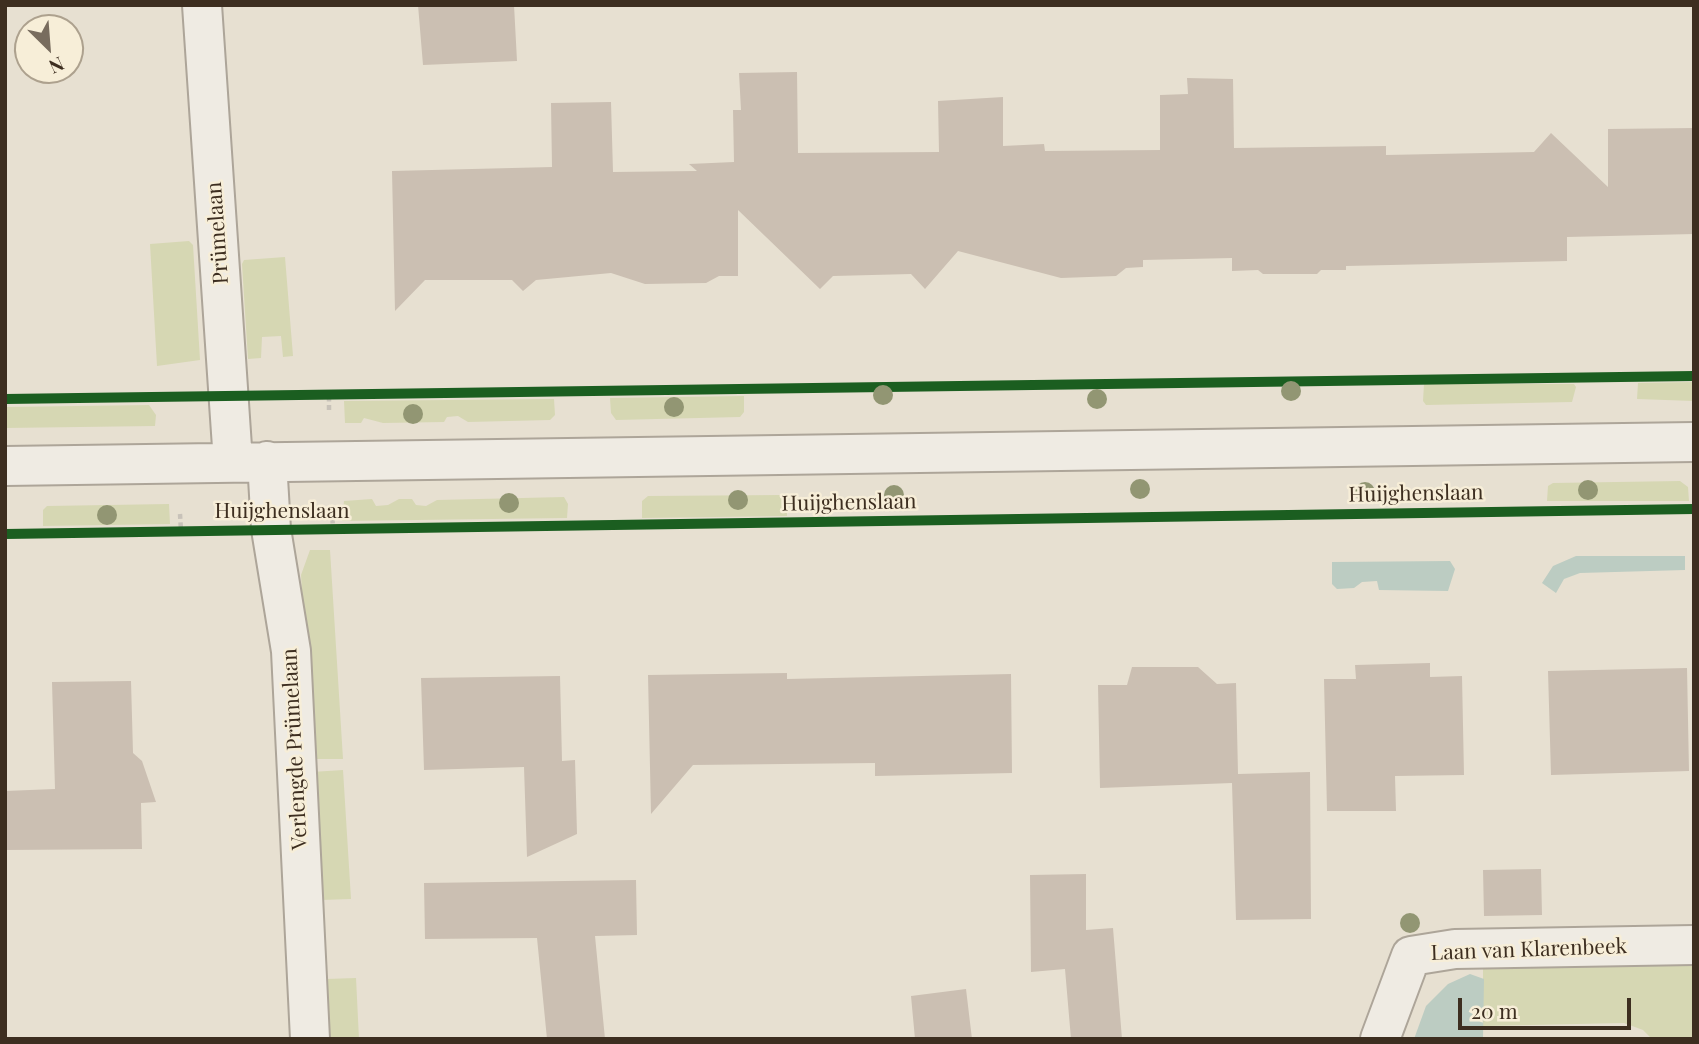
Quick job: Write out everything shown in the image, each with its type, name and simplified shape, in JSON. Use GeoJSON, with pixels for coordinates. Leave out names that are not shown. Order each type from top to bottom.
{"type":"FeatureCollection","features":[{"type":"Feature","properties":{"kind":"street","name":"Prümelaan"},"geometry":{"type":"LineString","coordinates":[[202,5],[250,461]]}},
{"type":"Feature","properties":{"kind":"street"},"geometry":{"type":"LineString","coordinates":[[5,466],[1694,442]]}},
{"type":"Feature","properties":{"kind":"street","name":"Verlengde Prümelaan"},"geometry":{"type":"LineString","coordinates":[[250,461],[271,529],[291,651],[310,1039]]}},
{"type":"Feature","properties":{"kind":"street","name":"Laan van Klarenbeek"},"geometry":{"type":"LineString","coordinates":[[1380,1039],[1411,957],[1455,949],[1694,945]]}},
{"type":"Feature","properties":{"kind":"path"},"geometry":{"type":"LineString","coordinates":[[317,395],[343,394]]}},
{"type":"Feature","properties":{"kind":"green space"},"geometry":{"type":"Polygon","coordinates":[[[189,241],[193,245],[200,360],[157,366],[150,244],[189,241]]]}},
{"type":"Feature","properties":{"kind":"green space"},"geometry":{"type":"Polygon","coordinates":[[[285,257],[293,356],[283,357],[281,336],[262,337],[261,358],[248,359],[242,264],[244,260],[285,257]]]}},
{"type":"Feature","properties":{"kind":"green space"},"geometry":{"type":"Polygon","coordinates":[[[1694,382],[1694,401],[1637,399],[1638,383],[1694,382]]]}},
{"type":"Feature","properties":{"kind":"green space"},"geometry":{"type":"Polygon","coordinates":[[[1424,384],[1574,384],[1576,387],[1572,402],[1426,405],[1423,401],[1424,384]]]}},
{"type":"Feature","properties":{"kind":"green space"},"geometry":{"type":"Polygon","coordinates":[[[744,396],[744,412],[740,417],[616,420],[611,413],[610,398],[744,396]]]}},
{"type":"Feature","properties":{"kind":"green space"},"geometry":{"type":"Polygon","coordinates":[[[554,399],[555,415],[550,420],[468,422],[458,416],[447,417],[444,422],[383,423],[364,418],[361,423],[345,423],[344,401],[554,399]]]}},
{"type":"Feature","properties":{"kind":"green space"},"geometry":{"type":"Polygon","coordinates":[[[149,405],[156,415],[155,426],[5,428],[5,407],[149,405]]]}},
{"type":"Feature","properties":{"kind":"green space"},"geometry":{"type":"Polygon","coordinates":[[[1680,481],[1688,487],[1689,501],[1547,501],[1548,486],[1553,483],[1680,481]]]}},
{"type":"Feature","properties":{"kind":"green space"},"geometry":{"type":"Polygon","coordinates":[[[782,495],[787,500],[787,516],[642,518],[642,501],[648,496],[782,495]]]}},
{"type":"Feature","properties":{"kind":"green space"},"geometry":{"type":"Polygon","coordinates":[[[564,497],[568,504],[567,518],[342,521],[344,501],[372,499],[376,506],[388,505],[399,499],[412,499],[416,505],[426,506],[437,500],[564,497]]]}},
{"type":"Feature","properties":{"kind":"green space"},"geometry":{"type":"Polygon","coordinates":[[[169,504],[170,524],[43,526],[43,510],[47,506],[169,504]]]}},
{"type":"Feature","properties":{"kind":"green space"},"geometry":{"type":"Polygon","coordinates":[[[310,550],[330,550],[343,759],[312,759],[301,575],[310,550]]]}},
{"type":"Feature","properties":{"kind":"green space"},"geometry":{"type":"Polygon","coordinates":[[[343,770],[351,899],[321,900],[312,772],[343,770]]]}},
{"type":"Feature","properties":{"kind":"green space"},"geometry":{"type":"Polygon","coordinates":[[[1694,960],[1694,1039],[1652,1039],[1643,1030],[1624,1023],[1483,1026],[1483,964],[1694,960]]]}},
{"type":"Feature","properties":{"kind":"green space"},"geometry":{"type":"Polygon","coordinates":[[[356,978],[359,1039],[329,1039],[326,979],[356,978]]]}},
{"type":"Feature","properties":{"kind":"shaded area"},"geometry":{"type":"Polygon","coordinates":[[[1576,556],[1685,556],[1685,570],[1580,573],[1564,579],[1556,593],[1542,583],[1553,566],[1576,556]]]}},
{"type":"Feature","properties":{"kind":"shaded area"},"geometry":{"type":"Polygon","coordinates":[[[1450,561],[1455,569],[1448,591],[1379,590],[1377,581],[1362,582],[1354,588],[1337,589],[1332,584],[1332,562],[1450,561]]]}},
{"type":"Feature","properties":{"kind":"shaded area"},"geometry":{"type":"Polygon","coordinates":[[[1470,974],[1484,979],[1483,1039],[1414,1039],[1426,1006],[1448,984],[1470,974]]]}},
{"type":"Feature","properties":{"kind":"building"},"geometry":{"type":"Polygon","coordinates":[[[418,5],[514,5],[517,61],[423,65],[418,5]]]}},
{"type":"Feature","properties":{"kind":"building"},"geometry":{"type":"Polygon","coordinates":[[[797,72],[798,153],[939,152],[938,101],[1003,97],[1003,146],[1044,144],[1045,151],[1160,150],[1160,95],[1188,94],[1187,78],[1233,79],[1234,148],[1386,146],[1386,155],[1534,152],[1551,133],[1608,187],[1608,129],[1694,128],[1694,234],[1567,237],[1567,261],[1346,266],[1346,270],[1321,270],[1317,274],[1232,271],[1232,258],[1143,260],[1143,267],[1126,268],[1116,276],[1061,278],[958,251],[925,289],[911,274],[833,276],[820,289],[738,210],[738,276],[719,276],[706,283],[645,284],[611,273],[536,280],[523,291],[512,280],[425,280],[395,311],[392,171],[552,167],[551,103],[611,102],[613,172],[697,171],[689,164],[734,162],[733,110],[741,110],[739,73],[797,72]]]}},
{"type":"Feature","properties":{"kind":"building"},"geometry":{"type":"Polygon","coordinates":[[[1430,663],[1430,677],[1462,676],[1464,775],[1395,776],[1396,811],[1327,811],[1324,679],[1356,679],[1355,665],[1430,663]]]}},
{"type":"Feature","properties":{"kind":"building"},"geometry":{"type":"Polygon","coordinates":[[[1132,667],[1198,667],[1217,684],[1236,683],[1238,774],[1310,772],[1311,919],[1236,920],[1232,783],[1100,788],[1098,685],[1127,685],[1132,667]]]}},
{"type":"Feature","properties":{"kind":"building"},"geometry":{"type":"Polygon","coordinates":[[[1687,668],[1689,771],[1551,775],[1548,671],[1687,668]]]}},
{"type":"Feature","properties":{"kind":"building"},"geometry":{"type":"Polygon","coordinates":[[[787,673],[787,679],[1011,674],[1012,773],[875,776],[875,763],[693,765],[651,814],[648,675],[787,673]]]}},
{"type":"Feature","properties":{"kind":"building"},"geometry":{"type":"Polygon","coordinates":[[[560,676],[562,761],[575,760],[577,834],[527,857],[524,767],[424,770],[421,678],[560,676]]]}},
{"type":"Feature","properties":{"kind":"building"},"geometry":{"type":"Polygon","coordinates":[[[131,681],[133,753],[142,761],[156,802],[141,803],[142,849],[5,850],[5,791],[55,789],[52,682],[131,681]]]}},
{"type":"Feature","properties":{"kind":"building"},"geometry":{"type":"Polygon","coordinates":[[[1541,869],[1542,915],[1484,916],[1483,870],[1541,869]]]}},
{"type":"Feature","properties":{"kind":"building"},"geometry":{"type":"Polygon","coordinates":[[[1086,874],[1086,930],[1113,928],[1122,1039],[1071,1039],[1065,969],[1031,972],[1030,875],[1086,874]]]}},
{"type":"Feature","properties":{"kind":"building"},"geometry":{"type":"Polygon","coordinates":[[[636,880],[637,935],[595,936],[605,1039],[547,1039],[537,938],[425,939],[424,883],[636,880]]]}},
{"type":"Feature","properties":{"kind":"building"},"geometry":{"type":"Polygon","coordinates":[[[966,989],[972,1039],[915,1039],[911,996],[966,989]]]}},
{"type":"Feature","properties":{"kind":"cycle path"},"geometry":{"type":"LineString","coordinates":[[5,399],[1694,376]]}},
{"type":"Feature","properties":{"kind":"cycle path","name":"Huijghenslaan"},"geometry":{"type":"LineString","coordinates":[[5,534],[1694,509]]}}]}
